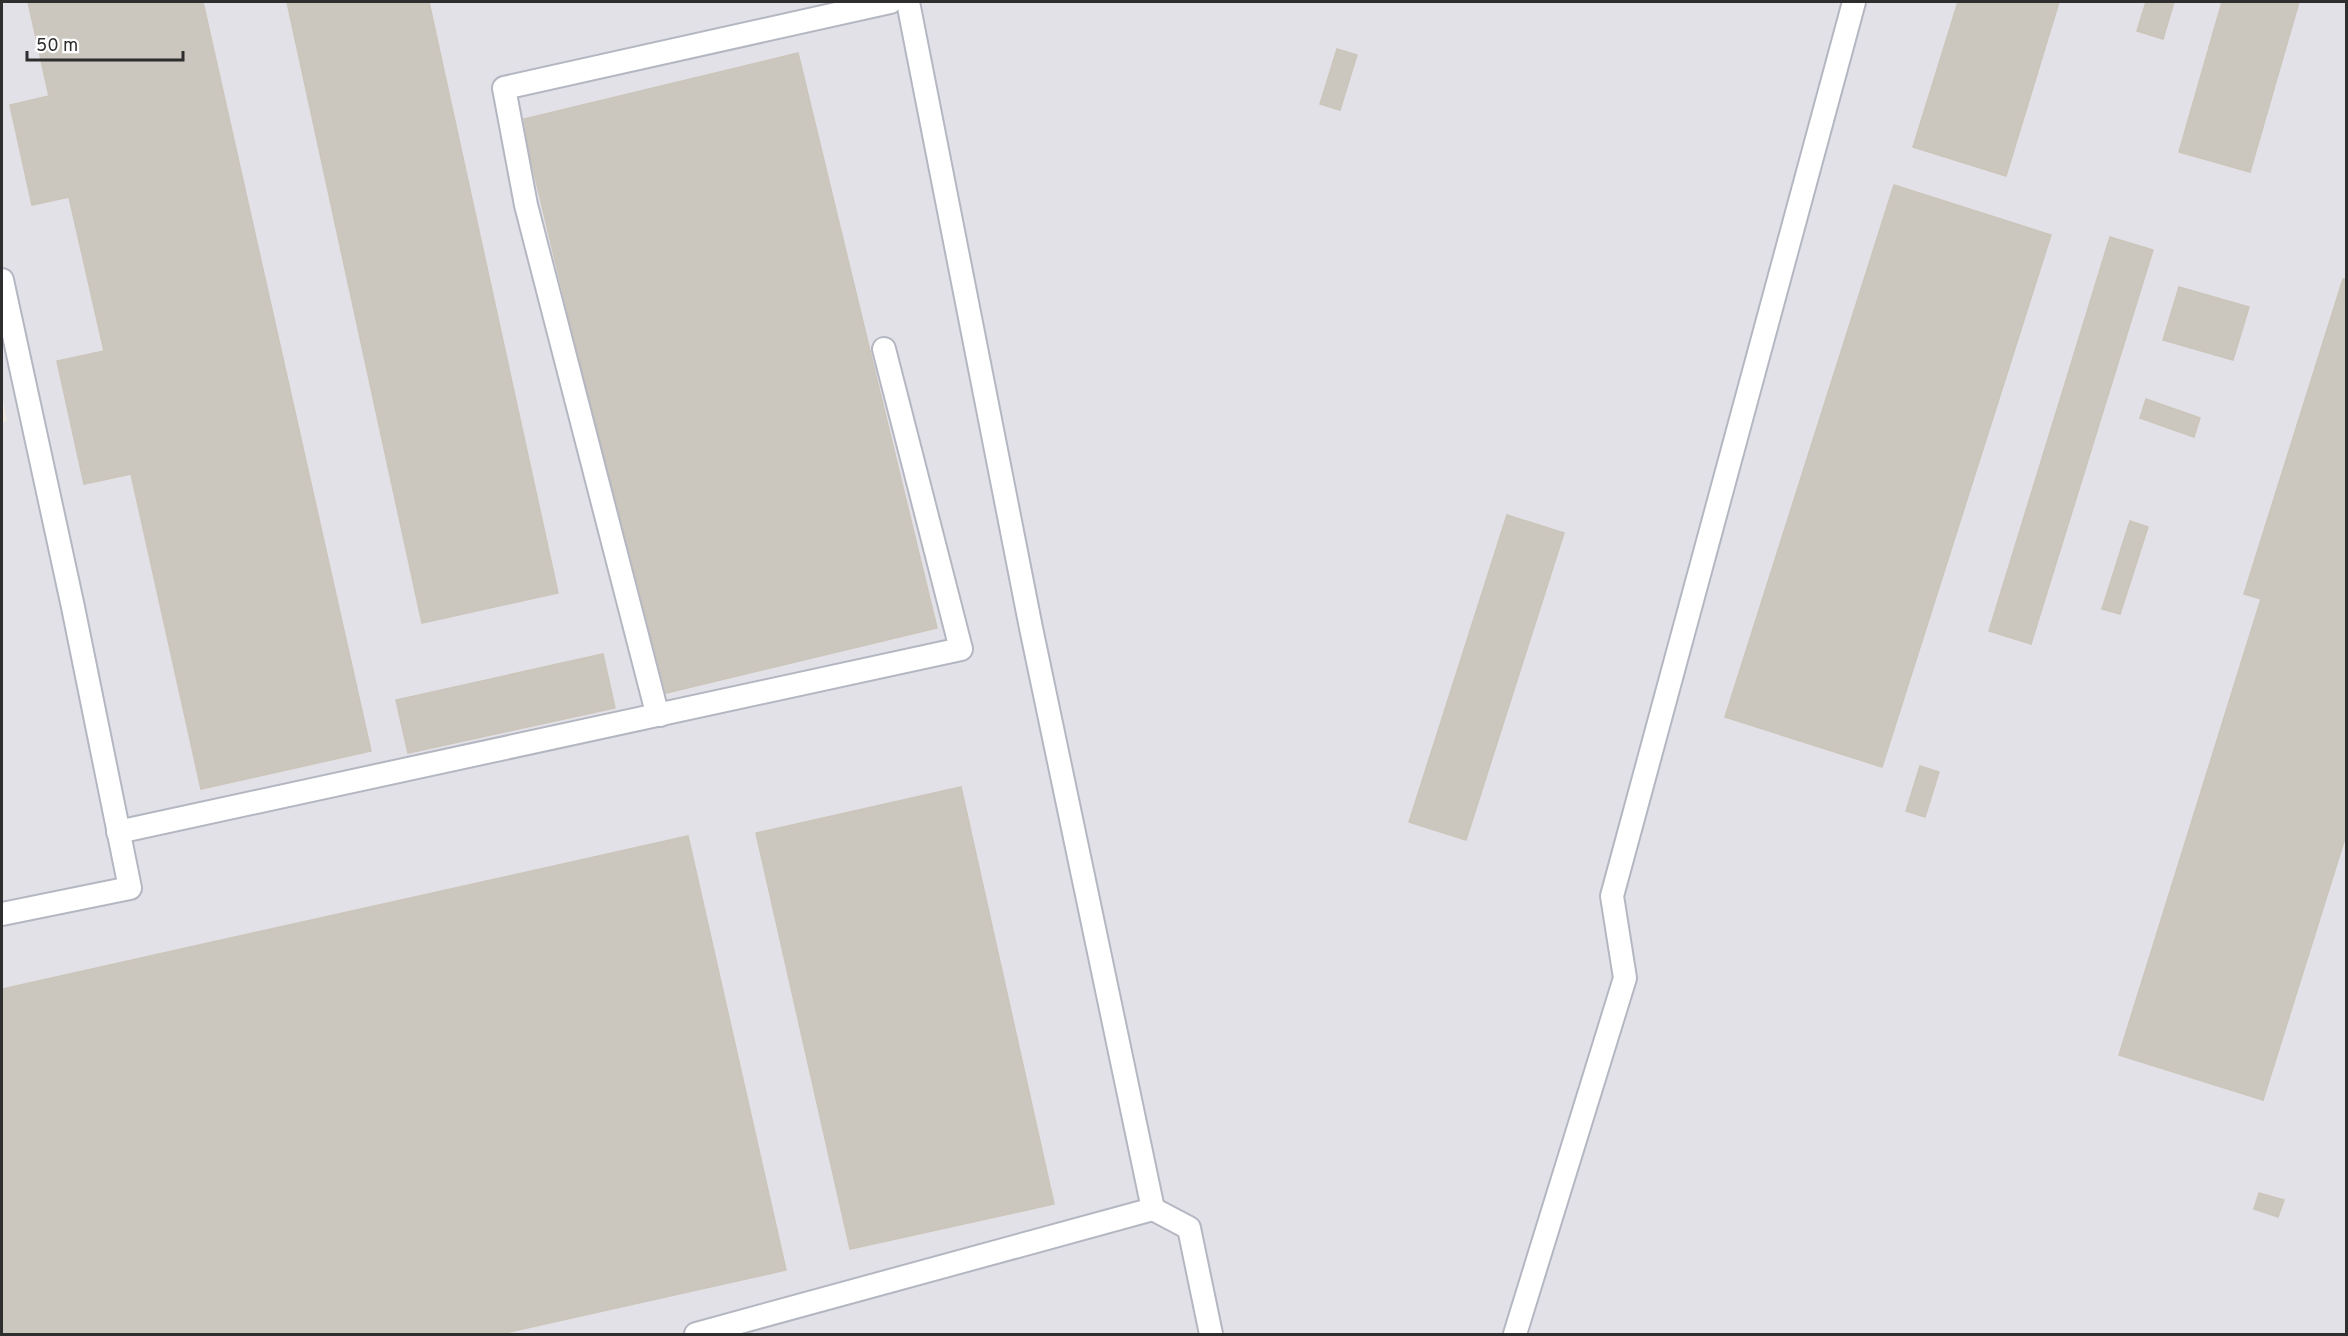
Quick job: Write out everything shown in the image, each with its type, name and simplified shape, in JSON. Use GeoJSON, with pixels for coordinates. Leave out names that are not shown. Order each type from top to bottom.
{"type":"FeatureCollection","features":[{"type":"Feature","properties":{"kind":"street"},"geometry":{"type":"LineString","coordinates":[[660,715],[649,682],[526,205],[504,88],[890,2]]}},
{"type":"Feature","properties":{"kind":"street"},"geometry":{"type":"LineString","coordinates":[[908,2],[1031,628],[1153,1209]]}},
{"type":"Feature","properties":{"kind":"street"},"geometry":{"type":"LineString","coordinates":[[1515,1335],[1625,978],[1612,896],[1854,2]]}},
{"type":"Feature","properties":{"kind":"street"},"geometry":{"type":"LineString","coordinates":[[2,280],[73,607],[130,888],[2,914]]}},
{"type":"Feature","properties":{"kind":"street"},"geometry":{"type":"LineString","coordinates":[[118,832],[961,649],[884,349]]}},
{"type":"Feature","properties":{"kind":"street"},"geometry":{"type":"LineString","coordinates":[[696,1335],[1153,1209],[1189,1228],[1211,1335]]}},
{"type":"Feature","properties":{"kind":"shaded area"},"geometry":{"type":"Polygon","coordinates":[[[2,2],[2346,2],[2346,1334],[2,1334],[2,422],[7,421],[2,395],[2,2]]]}},
{"type":"Feature","properties":{"kind":"building"},"geometry":{"type":"Polygon","coordinates":[[[28,2],[203,2],[371,751],[201,789],[131,474],[84,484],[57,361],[104,351],[69,197],[32,205],[10,105],[49,96],[28,2]]]}},
{"type":"Feature","properties":{"kind":"building"},"geometry":{"type":"Polygon","coordinates":[[[287,2],[429,2],[558,593],[422,623],[287,2]]]}},
{"type":"Feature","properties":{"kind":"building"},"geometry":{"type":"Polygon","coordinates":[[[1958,2],[2059,2],[2006,176],[1913,147],[1958,2]]]}},
{"type":"Feature","properties":{"kind":"building"},"geometry":{"type":"Polygon","coordinates":[[[2146,2],[2174,2],[2163,39],[2137,31],[2146,2]]]}},
{"type":"Feature","properties":{"kind":"building"},"geometry":{"type":"Polygon","coordinates":[[[2222,2],[2299,2],[2250,172],[2179,152],[2222,2]]]}},
{"type":"Feature","properties":{"kind":"building"},"geometry":{"type":"Polygon","coordinates":[[[1337,49],[1357,55],[1340,110],[1320,104],[1337,49]]]}},
{"type":"Feature","properties":{"kind":"building"},"geometry":{"type":"Polygon","coordinates":[[[798,53],[937,628],[666,693],[574,339],[531,160],[524,119],[798,53]]]}},
{"type":"Feature","properties":{"kind":"building"},"geometry":{"type":"Polygon","coordinates":[[[1894,185],[2051,235],[1882,767],[1725,717],[1894,185]]]}},
{"type":"Feature","properties":{"kind":"building"},"geometry":{"type":"Polygon","coordinates":[[[2110,237],[2153,250],[2031,644],[1989,631],[2110,237]]]}},
{"type":"Feature","properties":{"kind":"building"},"geometry":{"type":"Polygon","coordinates":[[[2343,279],[2346,279],[2346,835],[2263,1100],[2119,1055],[2261,599],[2244,594],[2343,279]]]}},
{"type":"Feature","properties":{"kind":"building"},"geometry":{"type":"Polygon","coordinates":[[[2179,287],[2249,307],[2233,360],[2163,340],[2179,287]]]}},
{"type":"Feature","properties":{"kind":"building"},"geometry":{"type":"Polygon","coordinates":[[[2146,399],[2200,418],[2194,437],[2140,418],[2146,399]]]}},
{"type":"Feature","properties":{"kind":"building"},"geometry":{"type":"Polygon","coordinates":[[[1507,515],[1564,533],[1466,840],[1409,822],[1507,515]]]}},
{"type":"Feature","properties":{"kind":"building"},"geometry":{"type":"Polygon","coordinates":[[[2130,521],[2148,527],[2120,614],[2102,609],[2130,521]]]}},
{"type":"Feature","properties":{"kind":"building"},"geometry":{"type":"Polygon","coordinates":[[[603,654],[615,708],[408,753],[396,700],[603,654]]]}},
{"type":"Feature","properties":{"kind":"building"},"geometry":{"type":"Polygon","coordinates":[[[1920,766],[1939,772],[1925,817],[1906,811],[1920,766]]]}},
{"type":"Feature","properties":{"kind":"building"},"geometry":{"type":"Polygon","coordinates":[[[961,787],[1054,1204],[850,1249],[756,833],[961,787]]]}},
{"type":"Feature","properties":{"kind":"building"},"geometry":{"type":"Polygon","coordinates":[[[688,836],[786,1270],[496,1335],[2,1335],[2,989],[688,836]]]}},
{"type":"Feature","properties":{"kind":"building"},"geometry":{"type":"Polygon","coordinates":[[[2259,1193],[2284,1200],[2278,1217],[2254,1209],[2259,1193]]]}}]}
